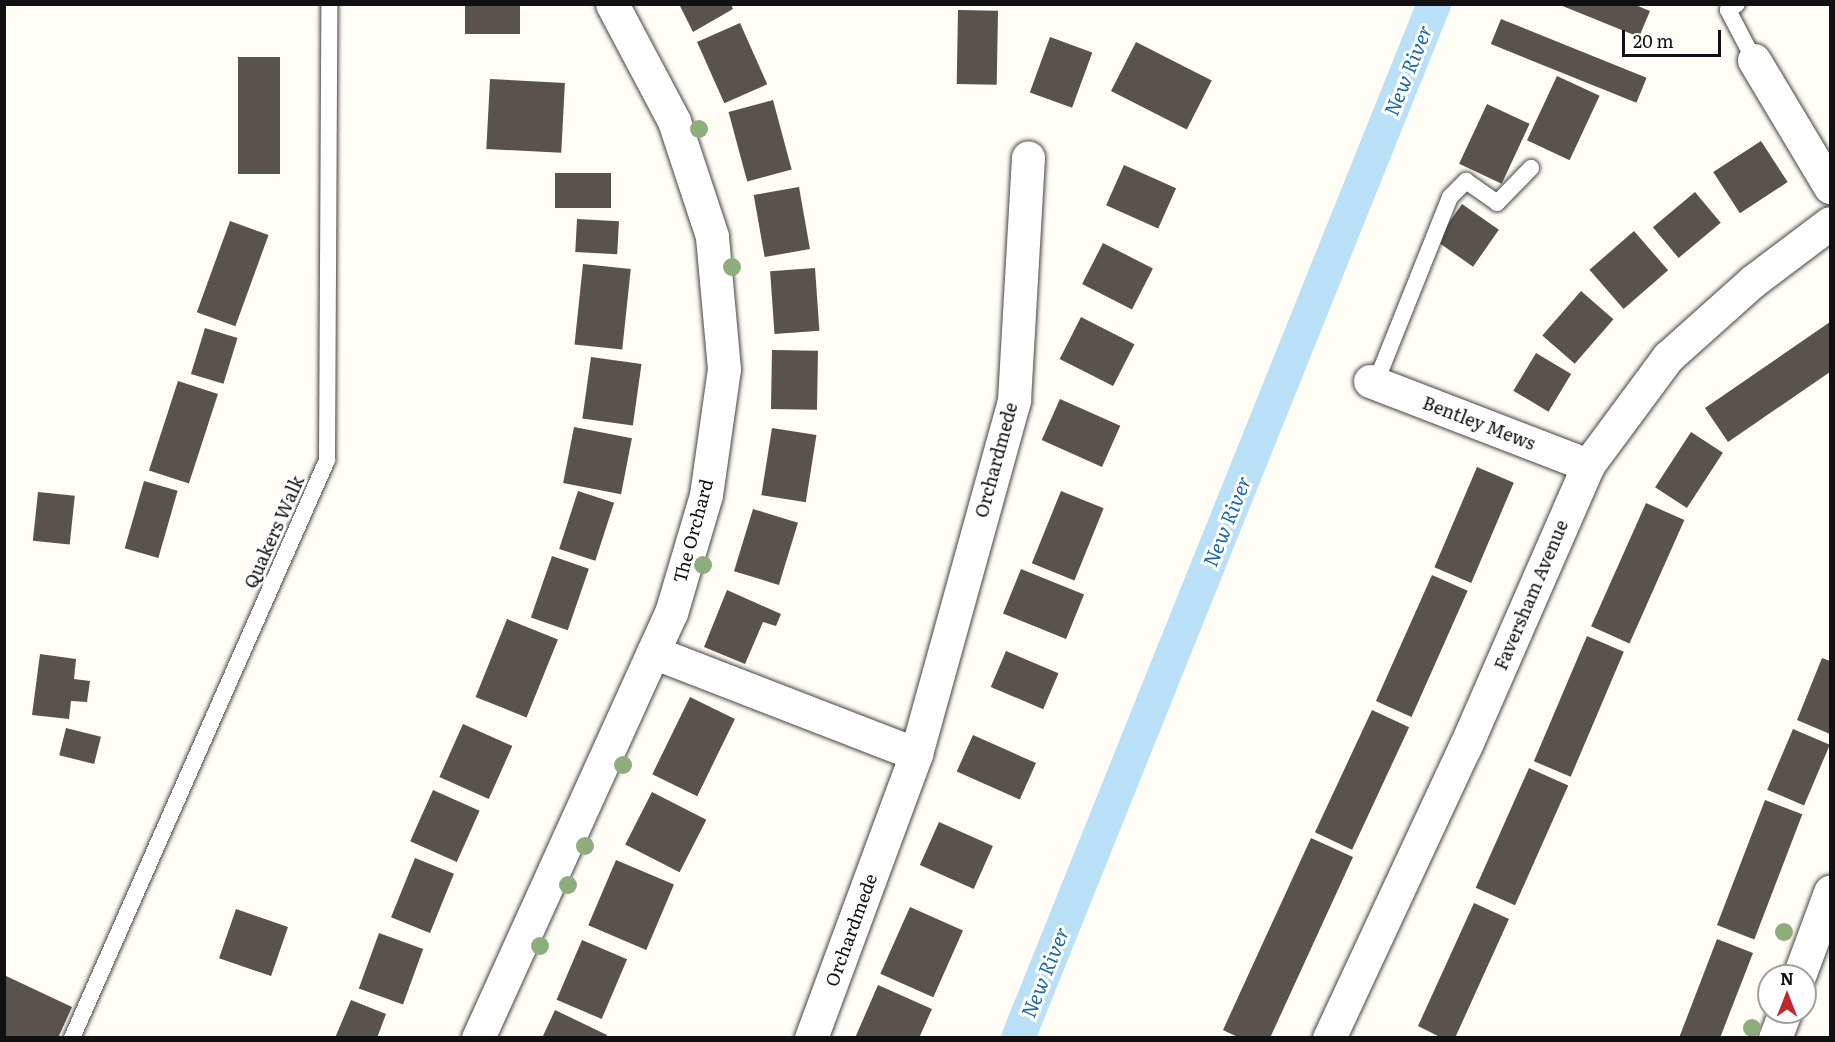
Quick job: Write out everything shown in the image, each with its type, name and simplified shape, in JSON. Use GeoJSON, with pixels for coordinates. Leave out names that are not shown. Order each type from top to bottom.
{"type":"FeatureCollection","features":[{"type":"Feature","properties":{"kind":"street","name":"The Orchard"},"geometry":{"type":"LineString","coordinates":[[478,1038],[671,613],[706,495],[724,369],[712,236],[674,122],[612,4]]}},
{"type":"Feature","properties":{"kind":"street"},"geometry":{"type":"LineString","coordinates":[[1754,60],[1830,187]]}},
{"type":"Feature","properties":{"kind":"street","name":"Orchardmede"},"geometry":{"type":"LineString","coordinates":[[811,1038],[915,754],[1014,400],[1028,157]]}},
{"type":"Feature","properties":{"kind":"street","name":"Faversham Avenue"},"geometry":{"type":"LineString","coordinates":[[1329,1038],[1465,747],[1588,465],[1668,357],[1753,281],[1830,224]]}},
{"type":"Feature","properties":{"kind":"street","name":"Bentley Mews"},"geometry":{"type":"LineString","coordinates":[[1373,382],[1588,465]]}},
{"type":"Feature","properties":{"kind":"street"},"geometry":{"type":"LineString","coordinates":[[653,651],[915,754]]}},
{"type":"Feature","properties":{"kind":"street"},"geometry":{"type":"LineString","coordinates":[[1803,964],[1830,892]]}},
{"type":"Feature","properties":{"kind":"lane","name":"Quakers Walk"},"geometry":{"type":"LineString","coordinates":[[72,1038],[327,460],[329,4]]}},
{"type":"Feature","properties":{"kind":"lane"},"geometry":{"type":"LineString","coordinates":[[1737,4],[1728,10],[1754,60]]}},
{"type":"Feature","properties":{"kind":"lane"},"geometry":{"type":"LineString","coordinates":[[1373,382],[1450,197],[1466,181],[1497,203],[1531,168]]}},
{"type":"Feature","properties":{"kind":"building"},"geometry":{"type":"Polygon","coordinates":[[[465,4],[520,4],[520,34],[465,34],[465,4]]]}},
{"type":"Feature","properties":{"kind":"building"},"geometry":{"type":"Polygon","coordinates":[[[679,4],[731,4],[733,9],[693,32],[679,4]]]}},
{"type":"Feature","properties":{"kind":"building"},"geometry":{"type":"Polygon","coordinates":[[[1633,4],[1650,11],[1639,37],[1560,5],[1633,4]]]}},
{"type":"Feature","properties":{"kind":"building"},"geometry":{"type":"Polygon","coordinates":[[[958,10],[998,11],[997,85],[957,84],[958,10]]]}},
{"type":"Feature","properties":{"kind":"building"},"geometry":{"type":"Polygon","coordinates":[[[1501,19],[1647,78],[1636,103],[1491,44],[1501,19]]]}},
{"type":"Feature","properties":{"kind":"building"},"geometry":{"type":"Polygon","coordinates":[[[740,23],[767,84],[724,103],[697,42],[740,23]]]}},
{"type":"Feature","properties":{"kind":"building"},"geometry":{"type":"Polygon","coordinates":[[[1050,37],[1092,52],[1072,108],[1030,92],[1050,37]]]}},
{"type":"Feature","properties":{"kind":"building"},"geometry":{"type":"Polygon","coordinates":[[[1136,42],[1212,81],[1187,130],[1111,91],[1136,42]]]}},
{"type":"Feature","properties":{"kind":"building"},"geometry":{"type":"Polygon","coordinates":[[[238,57],[280,57],[280,174],[238,174],[238,57]]]}},
{"type":"Feature","properties":{"kind":"building"},"geometry":{"type":"Polygon","coordinates":[[[1557,76],[1600,96],[1570,160],[1527,140],[1557,76]]]}},
{"type":"Feature","properties":{"kind":"building"},"geometry":{"type":"Polygon","coordinates":[[[490,79],[565,83],[561,153],[486,149],[490,79]]]}},
{"type":"Feature","properties":{"kind":"building"},"geometry":{"type":"Polygon","coordinates":[[[773,100],[792,170],[747,181],[729,112],[773,100]]]}},
{"type":"Feature","properties":{"kind":"building"},"geometry":{"type":"Polygon","coordinates":[[[1487,104],[1530,124],[1502,184],[1459,164],[1487,104]]]}},
{"type":"Feature","properties":{"kind":"building"},"geometry":{"type":"Polygon","coordinates":[[[1761,141],[1788,182],[1740,213],[1713,172],[1761,141]]]}},
{"type":"Feature","properties":{"kind":"building"},"geometry":{"type":"Polygon","coordinates":[[[1124,165],[1176,188],[1158,228],[1106,205],[1124,165]]]}},
{"type":"Feature","properties":{"kind":"building"},"geometry":{"type":"Polygon","coordinates":[[[555,173],[611,173],[611,208],[555,208],[555,173]]]}},
{"type":"Feature","properties":{"kind":"building"},"geometry":{"type":"Polygon","coordinates":[[[799,187],[810,249],[765,257],[754,195],[799,187]]]}},
{"type":"Feature","properties":{"kind":"building"},"geometry":{"type":"Polygon","coordinates":[[[1695,192],[1721,223],[1679,258],[1653,227],[1695,192]]]}},
{"type":"Feature","properties":{"kind":"building"},"geometry":{"type":"Polygon","coordinates":[[[1462,204],[1499,230],[1473,267],[1436,241],[1462,204]]]}},
{"type":"Feature","properties":{"kind":"building"},"geometry":{"type":"Polygon","coordinates":[[[577,219],[619,221],[617,254],[575,252],[577,219]]]}},
{"type":"Feature","properties":{"kind":"building"},"geometry":{"type":"Polygon","coordinates":[[[230,221],[269,235],[235,326],[197,312],[230,221]]]}},
{"type":"Feature","properties":{"kind":"building"},"geometry":{"type":"Polygon","coordinates":[[[1634,231],[1668,270],[1624,309],[1589,270],[1634,231]]]}},
{"type":"Feature","properties":{"kind":"building"},"geometry":{"type":"Polygon","coordinates":[[[1103,243],[1153,268],[1132,309],[1082,284],[1103,243]]]}},
{"type":"Feature","properties":{"kind":"building"},"geometry":{"type":"Polygon","coordinates":[[[583,264],[631,269],[622,350],[575,345],[583,264]]]}},
{"type":"Feature","properties":{"kind":"building"},"geometry":{"type":"Polygon","coordinates":[[[815,268],[819,331],[775,334],[770,271],[815,268]]]}},
{"type":"Feature","properties":{"kind":"building"},"geometry":{"type":"Polygon","coordinates":[[[1581,291],[1613,319],[1575,364],[1542,336],[1581,291]]]}},
{"type":"Feature","properties":{"kind":"building"},"geometry":{"type":"Polygon","coordinates":[[[1081,317],[1134,344],[1113,386],[1060,359],[1081,317]]]}},
{"type":"Feature","properties":{"kind":"building"},"geometry":{"type":"Polygon","coordinates":[[[1830,322],[1830,372],[1728,442],[1705,408],[1830,322]]]}},
{"type":"Feature","properties":{"kind":"building"},"geometry":{"type":"Polygon","coordinates":[[[205,328],[238,338],[223,384],[191,374],[205,328]]]}},
{"type":"Feature","properties":{"kind":"building"},"geometry":{"type":"Polygon","coordinates":[[[772,350],[818,351],[817,410],[771,409],[772,350]]]}},
{"type":"Feature","properties":{"kind":"building"},"geometry":{"type":"Polygon","coordinates":[[[1536,353],[1571,374],[1548,412],[1513,391],[1536,353]]]}},
{"type":"Feature","properties":{"kind":"building"},"geometry":{"type":"Polygon","coordinates":[[[591,357],[642,364],[633,425],[582,418],[591,357]]]}},
{"type":"Feature","properties":{"kind":"building"},"geometry":{"type":"Polygon","coordinates":[[[178,381],[218,394],[189,483],[149,470],[178,381]]]}},
{"type":"Feature","properties":{"kind":"building"},"geometry":{"type":"Polygon","coordinates":[[[1060,399],[1120,426],[1102,467],[1042,440],[1060,399]]]}},
{"type":"Feature","properties":{"kind":"building"},"geometry":{"type":"Polygon","coordinates":[[[574,427],[632,438],[621,494],[563,483],[574,427]]]}},
{"type":"Feature","properties":{"kind":"building"},"geometry":{"type":"Polygon","coordinates":[[[772,428],[816,435],[806,502],[761,495],[772,428]]]}},
{"type":"Feature","properties":{"kind":"building"},"geometry":{"type":"Polygon","coordinates":[[[1691,432],[1723,453],[1687,508],[1655,487],[1691,432]]]}},
{"type":"Feature","properties":{"kind":"building"},"geometry":{"type":"Polygon","coordinates":[[[1477,467],[1514,483],[1471,583],[1434,567],[1477,467]]]}},
{"type":"Feature","properties":{"kind":"building"},"geometry":{"type":"Polygon","coordinates":[[[144,481],[178,491],[158,558],[125,548],[144,481]]]}},
{"type":"Feature","properties":{"kind":"building"},"geometry":{"type":"Polygon","coordinates":[[[578,491],[614,503],[595,561],[559,549],[578,491]]]}},
{"type":"Feature","properties":{"kind":"building"},"geometry":{"type":"Polygon","coordinates":[[[1061,491],[1104,508],[1074,581],[1032,563],[1061,491]]]}},
{"type":"Feature","properties":{"kind":"building"},"geometry":{"type":"Polygon","coordinates":[[[38,492],[75,496],[70,545],[33,541],[38,492]]]}},
{"type":"Feature","properties":{"kind":"building"},"geometry":{"type":"Polygon","coordinates":[[[1646,503],[1684,520],[1629,643],[1591,626],[1646,503]]]}},
{"type":"Feature","properties":{"kind":"building"},"geometry":{"type":"Polygon","coordinates":[[[753,509],[798,523],[779,585],[734,571],[753,509]]]}},
{"type":"Feature","properties":{"kind":"building"},"geometry":{"type":"Polygon","coordinates":[[[552,556],[589,569],[568,630],[531,617],[552,556]]]}},
{"type":"Feature","properties":{"kind":"building"},"geometry":{"type":"Polygon","coordinates":[[[1021,569],[1084,594],[1066,639],[1003,614],[1021,569]]]}},
{"type":"Feature","properties":{"kind":"building"},"geometry":{"type":"Polygon","coordinates":[[[1432,575],[1468,591],[1411,717],[1376,701],[1432,575]]]}},
{"type":"Feature","properties":{"kind":"building"},"geometry":{"type":"Polygon","coordinates":[[[727,590],[781,614],[776,626],[763,622],[745,664],[704,647],[727,590]]]}},
{"type":"Feature","properties":{"kind":"building"},"geometry":{"type":"Polygon","coordinates":[[[507,619],[558,640],[527,717],[476,697],[507,619]]]}},
{"type":"Feature","properties":{"kind":"building"},"geometry":{"type":"Polygon","coordinates":[[[1587,636],[1624,652],[1571,777],[1534,761],[1587,636]]]}},
{"type":"Feature","properties":{"kind":"building"},"geometry":{"type":"Polygon","coordinates":[[[1006,651],[1058,673],[1043,709],[991,687],[1006,651]]]}},
{"type":"Feature","properties":{"kind":"building"},"geometry":{"type":"Polygon","coordinates":[[[40,654],[76,659],[74,679],[90,681],[87,702],[71,701],[69,719],[32,715],[40,654]]]}},
{"type":"Feature","properties":{"kind":"building"},"geometry":{"type":"Polygon","coordinates":[[[1822,658],[1830,661],[1830,734],[1797,720],[1822,658]]]}},
{"type":"Feature","properties":{"kind":"building"},"geometry":{"type":"Polygon","coordinates":[[[690,697],[735,719],[697,796],[652,774],[690,697]]]}},
{"type":"Feature","properties":{"kind":"building"},"geometry":{"type":"Polygon","coordinates":[[[1372,710],[1409,727],[1352,850],[1315,832],[1372,710]]]}},
{"type":"Feature","properties":{"kind":"building"},"geometry":{"type":"Polygon","coordinates":[[[463,724],[512,746],[489,799],[439,777],[463,724]]]}},
{"type":"Feature","properties":{"kind":"building"},"geometry":{"type":"Polygon","coordinates":[[[66,728],[101,737],[94,764],[59,755],[66,728]]]}},
{"type":"Feature","properties":{"kind":"building"},"geometry":{"type":"Polygon","coordinates":[[[1793,729],[1830,745],[1804,805],[1767,790],[1793,729]]]}},
{"type":"Feature","properties":{"kind":"building"},"geometry":{"type":"Polygon","coordinates":[[[973,735],[1036,763],[1020,800],[957,772],[973,735]]]}},
{"type":"Feature","properties":{"kind":"building"},"geometry":{"type":"Polygon","coordinates":[[[1529,768],[1568,785],[1515,905],[1476,888],[1529,768]]]}},
{"type":"Feature","properties":{"kind":"building"},"geometry":{"type":"Polygon","coordinates":[[[433,790],[480,811],[457,862],[410,841],[433,790]]]}},
{"type":"Feature","properties":{"kind":"building"},"geometry":{"type":"Polygon","coordinates":[[[652,792],[706,820],[680,872],[625,845],[652,792]]]}},
{"type":"Feature","properties":{"kind":"building"},"geometry":{"type":"Polygon","coordinates":[[[1765,800],[1802,814],[1754,939],[1717,925],[1765,800]]]}},
{"type":"Feature","properties":{"kind":"building"},"geometry":{"type":"Polygon","coordinates":[[[939,822],[993,846],[974,889],[920,865],[939,822]]]}},
{"type":"Feature","properties":{"kind":"building"},"geometry":{"type":"Polygon","coordinates":[[[1311,838],[1353,857],[1270,1038],[1240,1038],[1223,1030],[1311,838]]]}},
{"type":"Feature","properties":{"kind":"building"},"geometry":{"type":"Polygon","coordinates":[[[415,858],[454,874],[430,933],[391,917],[415,858]]]}},
{"type":"Feature","properties":{"kind":"building"},"geometry":{"type":"Polygon","coordinates":[[[616,860],[674,885],[646,950],[588,925],[616,860]]]}},
{"type":"Feature","properties":{"kind":"building"},"geometry":{"type":"Polygon","coordinates":[[[1474,903],[1509,919],[1455,1038],[1442,1038],[1418,1026],[1474,903]]]}},
{"type":"Feature","properties":{"kind":"building"},"geometry":{"type":"Polygon","coordinates":[[[910,907],[963,931],[933,997],[880,974],[910,907]]]}},
{"type":"Feature","properties":{"kind":"building"},"geometry":{"type":"Polygon","coordinates":[[[236,909],[288,927],[271,976],[219,958],[236,909]]]}},
{"type":"Feature","properties":{"kind":"building"},"geometry":{"type":"Polygon","coordinates":[[[379,933],[423,949],[403,1005],[359,988],[379,933]]]}},
{"type":"Feature","properties":{"kind":"building"},"geometry":{"type":"Polygon","coordinates":[[[1717,939],[1753,953],[1720,1038],[1679,1038],[1717,939]]]}},
{"type":"Feature","properties":{"kind":"building"},"geometry":{"type":"Polygon","coordinates":[[[582,940],[627,959],[602,1019],[557,1000],[582,940]]]}},
{"type":"Feature","properties":{"kind":"building"},"geometry":{"type":"Polygon","coordinates":[[[4,975],[72,1007],[58,1038],[4,1038],[4,975]]]}},
{"type":"Feature","properties":{"kind":"building"},"geometry":{"type":"Polygon","coordinates":[[[878,985],[932,1009],[919,1038],[855,1038],[878,985]]]}},
{"type":"Feature","properties":{"kind":"building"},"geometry":{"type":"Polygon","coordinates":[[[351,1000],[386,1014],[377,1038],[335,1038],[351,1000]]]}},
{"type":"Feature","properties":{"kind":"building"},"geometry":{"type":"Polygon","coordinates":[[[555,1010],[607,1035],[606,1038],[542,1038],[555,1010]]]}},
{"type":"Feature","properties":{"kind":"waterway","name":"New River"},"geometry":{"type":"LineString","coordinates":[[1018,1038],[1434,4]]}}]}
